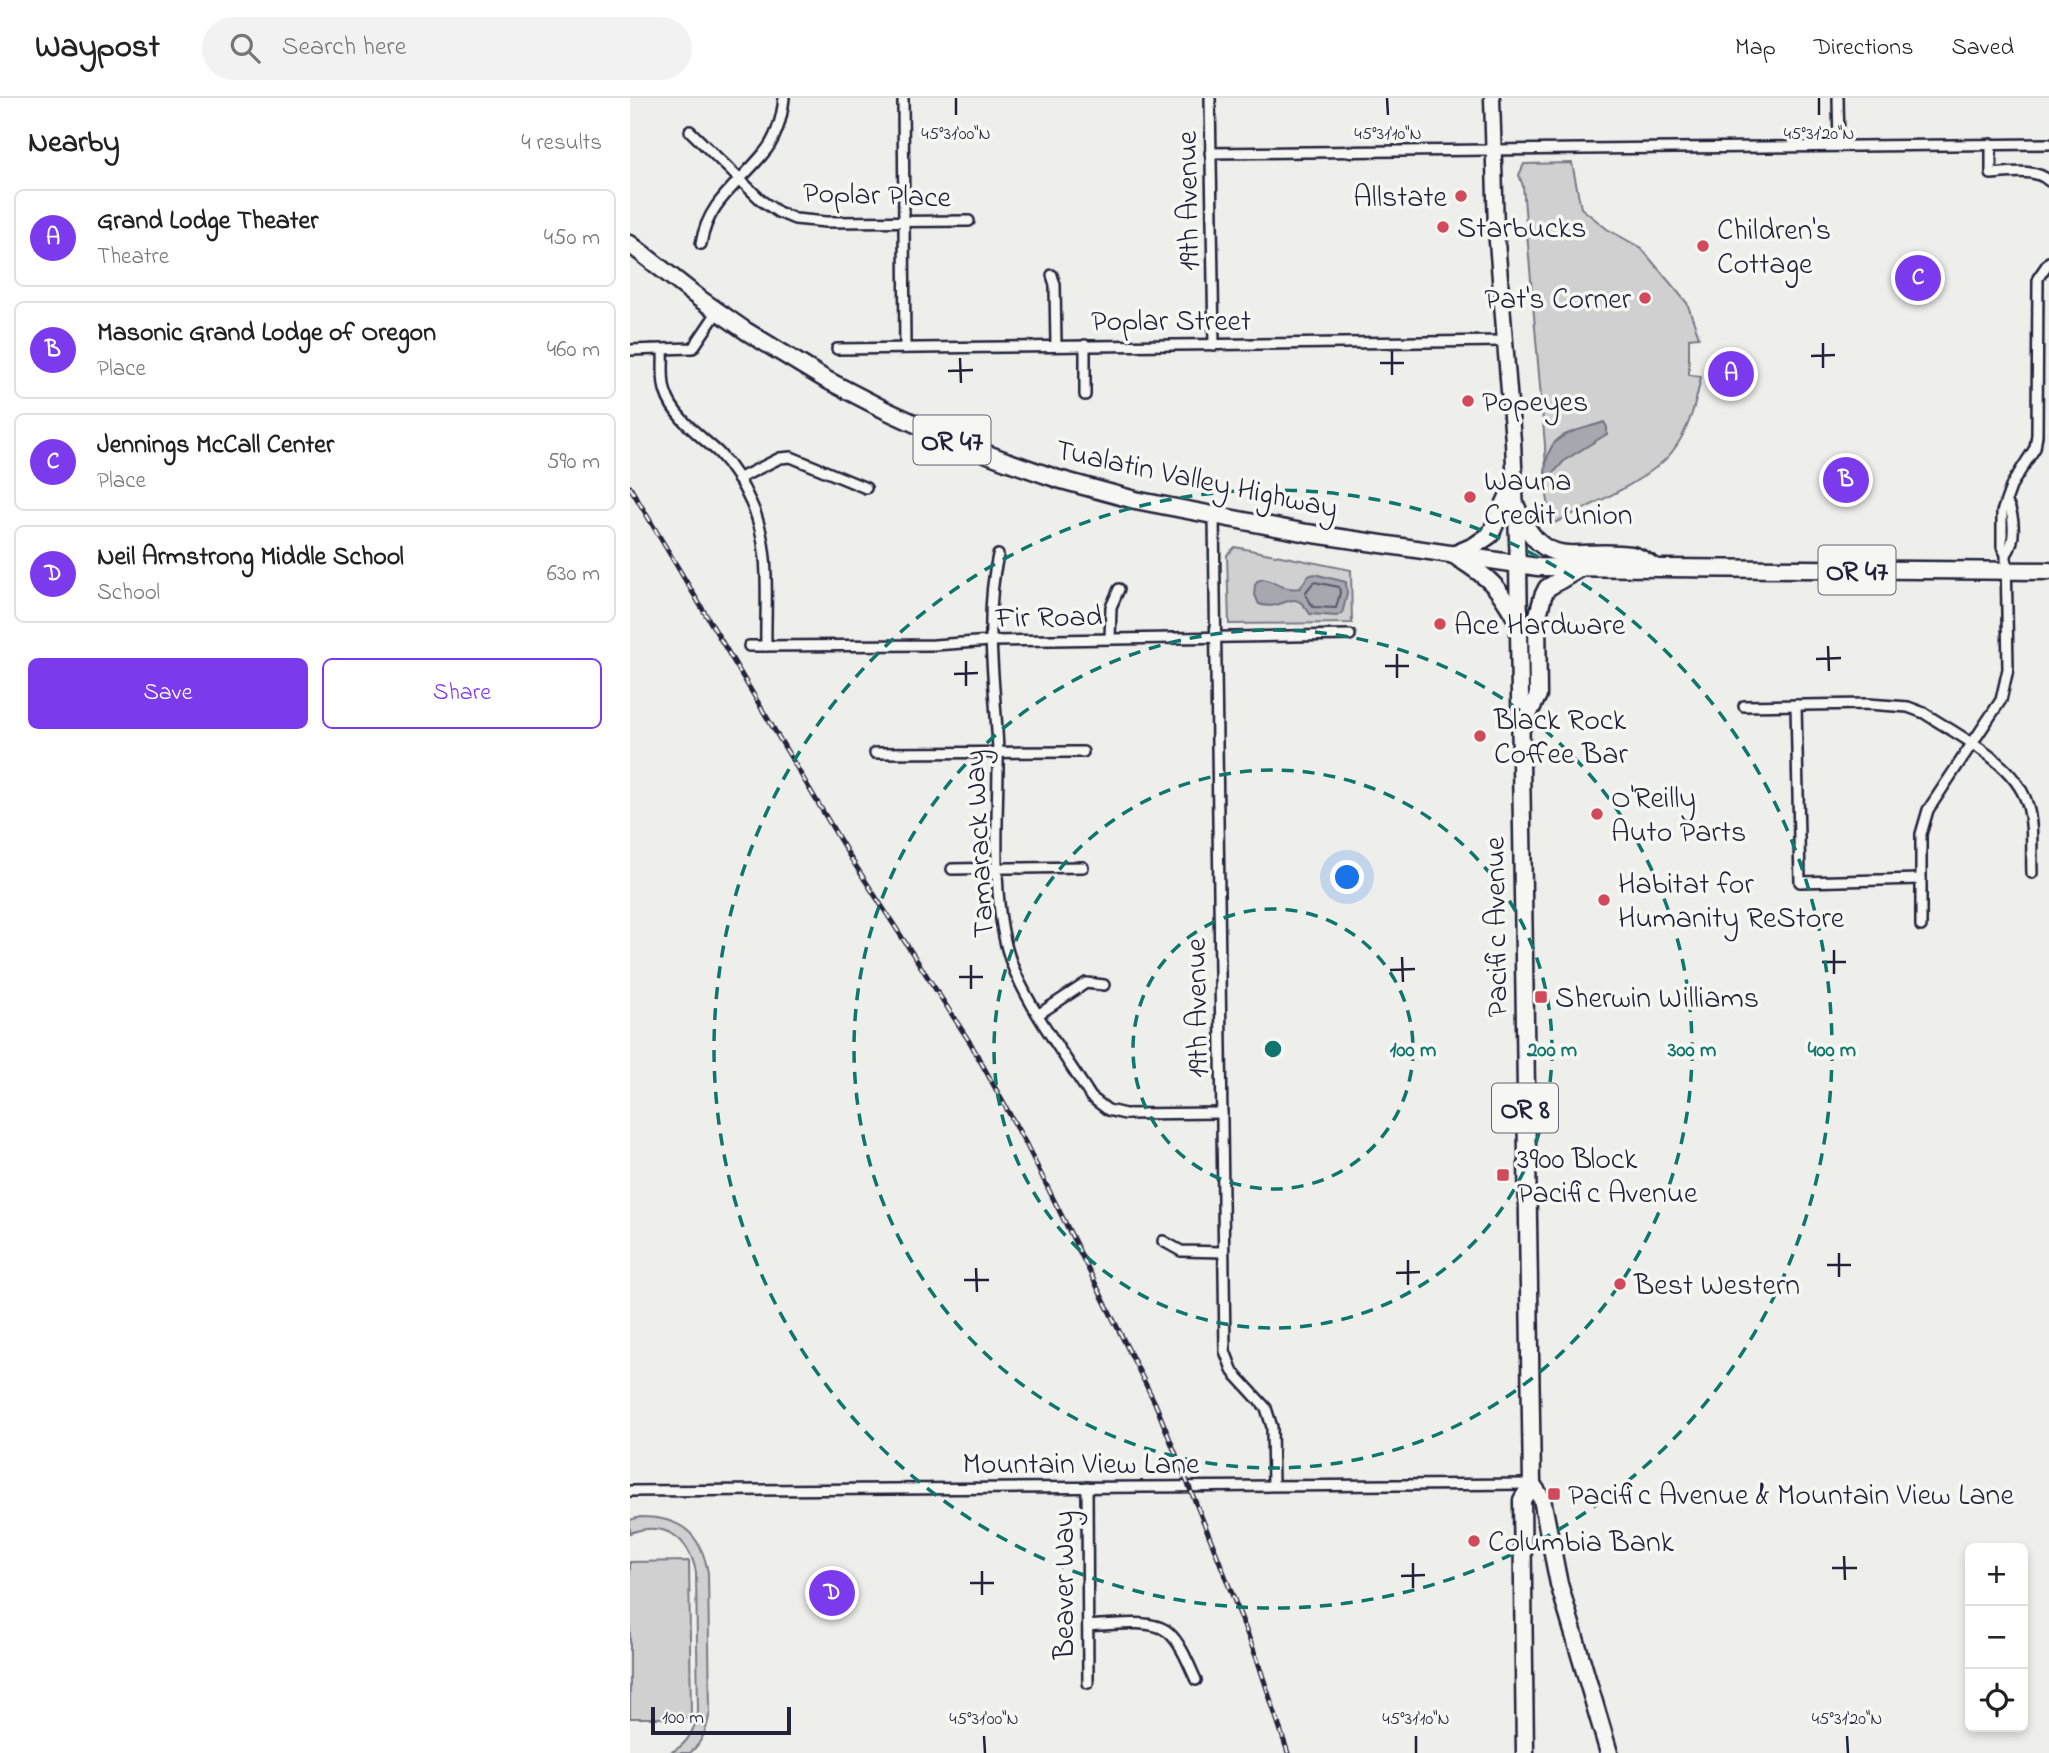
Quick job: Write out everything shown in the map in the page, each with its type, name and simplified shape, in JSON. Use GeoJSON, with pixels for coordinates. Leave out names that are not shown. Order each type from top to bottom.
{"type":"FeatureCollection","features":[{"type":"Feature","properties":{"kind":"highway","name":"Tualatin Valley Highway"},"geometry":{"type":"LineString","coordinates":[[630,244],[718,312],[825,379],[953,441],[1058,479],[1135,500],[1214,516],[1307,533],[1518,564]]}},
{"type":"Feature","properties":{"kind":"highway"},"geometry":{"type":"LineString","coordinates":[[1453,555],[1490,535],[1514,484]]}},
{"type":"Feature","properties":{"kind":"highway"},"geometry":{"type":"LineString","coordinates":[[1516,506],[1529,533],[1552,552],[1633,555],[1658,568]]}},
{"type":"Feature","properties":{"kind":"highway"},"geometry":{"type":"LineString","coordinates":[[1453,555],[1497,586],[1518,623]]}},
{"type":"Feature","properties":{"kind":"highway","name":"OR 47"},"geometry":{"type":"LineString","coordinates":[[1518,564],[1538,568],[2049,571]]}},
{"type":"Feature","properties":{"kind":"highway","name":"Pacific Avenue"},"geometry":{"type":"LineString","coordinates":[[1518,564],[1531,1484],[1522,1500],[1525,1753]]}},
{"type":"Feature","properties":{"kind":"highway"},"geometry":{"type":"LineString","coordinates":[[1520,731],[1538,695],[1537,619],[1543,596],[1547,588],[1580,568]]}},
{"type":"Feature","properties":{"kind":"highway","name":"OR 8"},"geometry":{"type":"LineString","coordinates":[[1531,1484],[1542,1499],[1559,1584],[1609,1753]]}},
{"type":"Feature","properties":{"kind":"main road","name":"Pacific Avenue"},"geometry":{"type":"LineString","coordinates":[[1492,98],[1497,241],[1513,441],[1518,564]]}},
{"type":"Feature","properties":{"kind":"street"},"geometry":{"type":"LineString","coordinates":[[701,244],[712,210],[765,153],[782,116],[784,98]]}},
{"type":"Feature","properties":{"kind":"street"},"geometry":{"type":"LineString","coordinates":[[903,98],[905,348]]}},
{"type":"Feature","properties":{"kind":"street","name":"19th Avenue"},"geometry":{"type":"LineString","coordinates":[[1210,98],[1214,345]]}},
{"type":"Feature","properties":{"kind":"street"},"geometry":{"type":"LineString","coordinates":[[1838,98],[1839,146]]}},
{"type":"Feature","properties":{"kind":"street","name":"Poplar Place"},"geometry":{"type":"LineString","coordinates":[[690,131],[762,201],[795,219],[826,222],[969,221]]}},
{"type":"Feature","properties":{"kind":"street"},"geometry":{"type":"LineString","coordinates":[[1991,144],[1991,174],[2031,173],[2049,181]]}},
{"type":"Feature","properties":{"kind":"street"},"geometry":{"type":"LineString","coordinates":[[1210,153],[2049,145]]}},
{"type":"Feature","properties":{"kind":"street"},"geometry":{"type":"LineString","coordinates":[[1921,926],[1921,834],[1928,810],[2001,700],[2008,669],[2007,570],[2006,554],[2002,547],[2002,512],[2012,484],[2036,443],[2038,278],[2049,262]]}},
{"type":"Feature","properties":{"kind":"street"},"geometry":{"type":"LineString","coordinates":[[1052,275],[1055,285],[1056,346]]}},
{"type":"Feature","properties":{"kind":"street"},"geometry":{"type":"LineString","coordinates":[[630,350],[694,348],[718,312]]}},
{"type":"Feature","properties":{"kind":"street","name":"Poplar Street"},"geometry":{"type":"LineString","coordinates":[[837,349],[1504,341]]}},
{"type":"Feature","properties":{"kind":"street"},"geometry":{"type":"LineString","coordinates":[[1085,345],[1085,395]]}},
{"type":"Feature","properties":{"kind":"street"},"geometry":{"type":"LineString","coordinates":[[663,350],[664,386],[671,403],[689,426],[725,461],[752,504],[761,530],[765,560],[766,646]]}},
{"type":"Feature","properties":{"kind":"street"},"geometry":{"type":"LineString","coordinates":[[738,479],[780,458],[791,457],[866,488]]}},
{"type":"Feature","properties":{"kind":"street","name":"19th Avenue"},"geometry":{"type":"LineString","coordinates":[[1214,516],[1225,1351],[1233,1372],[1266,1408],[1272,1427],[1273,1485]]}},
{"type":"Feature","properties":{"kind":"street","name":"Tamarack Way"},"geometry":{"type":"LineString","coordinates":[[998,555],[993,576],[992,641],[998,753],[999,869],[1004,939],[1016,974],[1091,1097],[1108,1110],[1125,1114],[1222,1113]]}},
{"type":"Feature","properties":{"kind":"street"},"geometry":{"type":"LineString","coordinates":[[1110,639],[1111,607],[1119,589]]}},
{"type":"Feature","properties":{"kind":"street","name":"Fir Road"},"geometry":{"type":"LineString","coordinates":[[749,646],[934,645],[992,641],[1350,635]]}},
{"type":"Feature","properties":{"kind":"street"},"geometry":{"type":"LineString","coordinates":[[1744,706],[1868,704],[1908,707],[1924,713],[2005,768],[2019,784],[2028,805],[2032,873]]}},
{"type":"Feature","properties":{"kind":"street"},"geometry":{"type":"LineString","coordinates":[[1796,705],[1800,882],[1921,879]]}},
{"type":"Feature","properties":{"kind":"street"},"geometry":{"type":"LineString","coordinates":[[875,753],[1083,752]]}},
{"type":"Feature","properties":{"kind":"street"},"geometry":{"type":"LineString","coordinates":[[953,869],[1083,867]]}},
{"type":"Feature","properties":{"kind":"street"},"geometry":{"type":"LineString","coordinates":[[1039,1014],[1086,983],[1104,985]]}},
{"type":"Feature","properties":{"kind":"street"},"geometry":{"type":"LineString","coordinates":[[1163,1241],[1181,1251],[1223,1252]]}},
{"type":"Feature","properties":{"kind":"street","name":"Mountain View Lane"},"geometry":{"type":"LineString","coordinates":[[630,1491],[1531,1484]]}},
{"type":"Feature","properties":{"kind":"street","name":"Beaver Way"},"geometry":{"type":"LineString","coordinates":[[1087,1487],[1088,1684]]}},
{"type":"Feature","properties":{"kind":"street"},"geometry":{"type":"LineString","coordinates":[[1088,1626],[1125,1623],[1157,1626],[1169,1632],[1196,1680]]}},
{"type":"Feature","properties":{"kind":"shaded area"},"geometry":{"type":"Polygon","coordinates":[[[1572,163],[1581,208],[1607,229],[1641,248],[1687,303],[1699,337],[1689,338],[1689,375],[1701,377],[1687,425],[1678,444],[1662,462],[1633,483],[1552,524],[1546,490],[1545,445],[1523,186],[1519,175],[1524,164],[1572,163]]]}},
{"type":"Feature","properties":{"kind":"shaded area"},"geometry":{"type":"Polygon","coordinates":[[[1235,547],[1351,570],[1352,623],[1229,624],[1227,555],[1235,547]]]}},
{"type":"Feature","properties":{"kind":"shaded area"},"geometry":{"type":"Polygon","coordinates":[[[640,1517],[667,1520],[687,1530],[700,1547],[708,1573],[710,1712],[704,1734],[690,1753],[669,1753],[689,1737],[698,1713],[696,1572],[688,1550],[674,1535],[654,1529],[630,1533],[630,1520],[640,1517]]]}},
{"type":"Feature","properties":{"kind":"shaded area"},"geometry":{"type":"Polygon","coordinates":[[[689,1561],[691,1718],[630,1718],[630,1562],[689,1561]]]}},
{"type":"Feature","properties":{"kind":"water"},"geometry":{"type":"Polygon","coordinates":[[[1604,422],[1607,434],[1565,460],[1545,479],[1549,452],[1560,438],[1604,422]]]}},
{"type":"Feature","properties":{"kind":"water"},"geometry":{"type":"Polygon","coordinates":[[[1314,574],[1346,582],[1347,594],[1342,614],[1310,614],[1304,605],[1293,600],[1268,606],[1259,604],[1255,592],[1257,581],[1263,579],[1294,589],[1300,588],[1308,576],[1314,574]]]}},
{"type":"Feature","properties":{"kind":"railway"},"geometry":{"type":"LineString","coordinates":[[630,487],[850,857],[971,1044],[1026,1144],[1155,1403],[1257,1659],[1288,1753]]}},
{"type":"Feature","properties":{"kind":"place","name":"Allstate"},"geometry":{"type":"Point","coordinates":[1461,196]}},
{"type":"Feature","properties":{"kind":"place","name":"Starbucks"},"geometry":{"type":"Point","coordinates":[1443,227]}},
{"type":"Feature","properties":{"kind":"place","name":"Children's Cottage"},"geometry":{"type":"Point","coordinates":[1703,246]}},
{"type":"Feature","properties":{"kind":"place","name":"Jennings McCall Center"},"geometry":{"type":"Point","coordinates":[1918,278]}},
{"type":"Feature","properties":{"kind":"place","name":"Pat's Corner"},"geometry":{"type":"Point","coordinates":[1645,298]}},
{"type":"Feature","properties":{"kind":"place","name":"Grand Lodge Theater"},"geometry":{"type":"Point","coordinates":[1731,374]}},
{"type":"Feature","properties":{"kind":"place","name":"Popeyes"},"geometry":{"type":"Point","coordinates":[1468,401]}},
{"type":"Feature","properties":{"kind":"place","name":"Masonic Grand Lodge of Oregon"},"geometry":{"type":"Point","coordinates":[1846,480]}},
{"type":"Feature","properties":{"kind":"place","name":"Wauna Credit Union"},"geometry":{"type":"Point","coordinates":[1470,497]}},
{"type":"Feature","properties":{"kind":"place","name":"Ace Hardware"},"geometry":{"type":"Point","coordinates":[1440,624]}},
{"type":"Feature","properties":{"kind":"place","name":"Black Rock Coffee Bar"},"geometry":{"type":"Point","coordinates":[1480,736]}},
{"type":"Feature","properties":{"kind":"place","name":"O'Reilly Auto Parts"},"geometry":{"type":"Point","coordinates":[1597,814]}},
{"type":"Feature","properties":{"kind":"place","name":"Habitat for Humanity ReStore"},"geometry":{"type":"Point","coordinates":[1604,900]}},
{"type":"Feature","properties":{"kind":"place","name":"Sherwin Williams"},"geometry":{"type":"Point","coordinates":[1541,997]}},
{"type":"Feature","properties":{"kind":"place","name":"3900 Block Pacific Avenue"},"geometry":{"type":"Point","coordinates":[1503,1175]}},
{"type":"Feature","properties":{"kind":"place","name":"Best Western"},"geometry":{"type":"Point","coordinates":[1620,1284]}},
{"type":"Feature","properties":{"kind":"place","name":"Pacific Avenue & Mountain View Lane"},"geometry":{"type":"Point","coordinates":[1554,1494]}},
{"type":"Feature","properties":{"kind":"place","name":"Columbia Bank"},"geometry":{"type":"Point","coordinates":[1474,1541]}},
{"type":"Feature","properties":{"kind":"place","name":"Neil Armstrong Middle School"},"geometry":{"type":"Point","coordinates":[832,1593]}}]}
